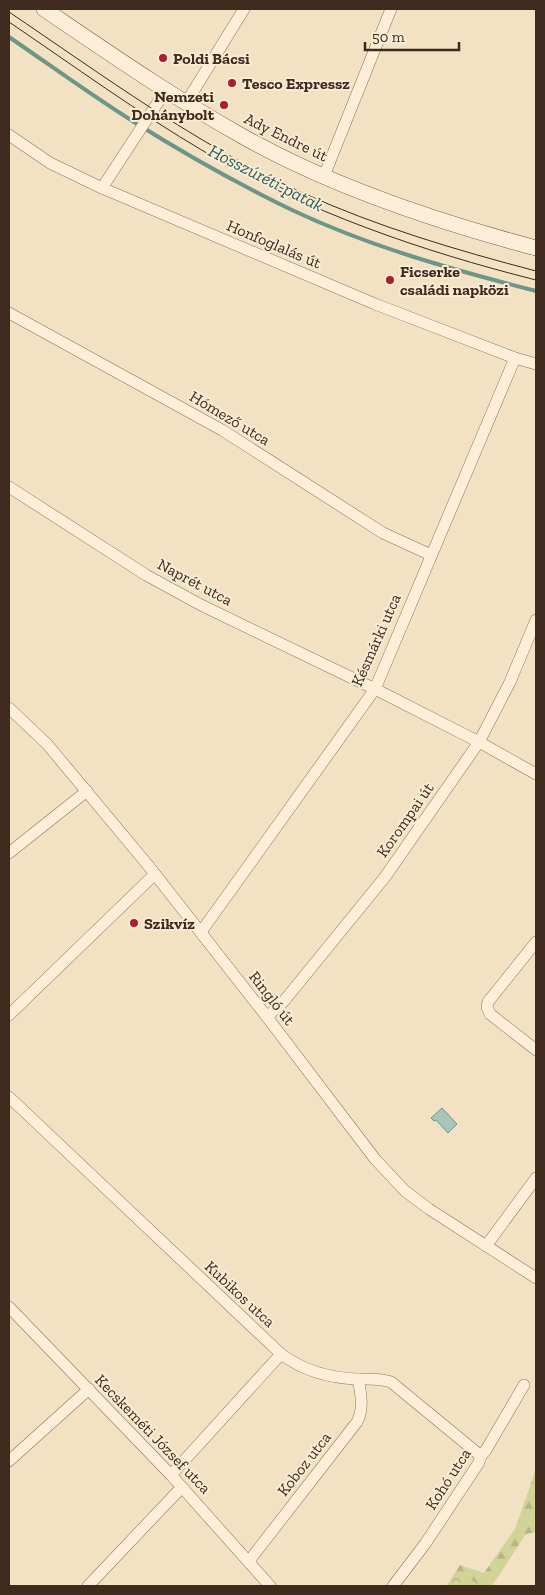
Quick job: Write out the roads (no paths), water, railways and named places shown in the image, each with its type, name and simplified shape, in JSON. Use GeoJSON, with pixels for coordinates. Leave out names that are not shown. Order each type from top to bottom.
{"type":"FeatureCollection","features":[{"type":"Feature","properties":{"kind":"street","name":"Ady Endre út"},"geometry":{"type":"LineString","coordinates":[[44,9],[186,103],[243,137],[324,176],[399,205],[463,227],[536,248]]}},
{"type":"Feature","properties":{"kind":"street"},"geometry":{"type":"LineString","coordinates":[[186,103],[244,9]]}},
{"type":"Feature","properties":{"kind":"street"},"geometry":{"type":"LineString","coordinates":[[324,176],[391,9]]}},
{"type":"Feature","properties":{"kind":"street"},"geometry":{"type":"LineString","coordinates":[[102,188],[166,90]]}},
{"type":"Feature","properties":{"kind":"street","name":"Honfoglalás út"},"geometry":{"type":"LineString","coordinates":[[9,135],[50,163],[102,188],[375,304],[536,364]]}},
{"type":"Feature","properties":{"kind":"street","name":"Hómező utca"},"geometry":{"type":"LineString","coordinates":[[9,313],[222,430],[383,532],[431,555]]}},
{"type":"Feature","properties":{"kind":"street","name":"Késmárki utca"},"geometry":{"type":"LineString","coordinates":[[201,932],[375,689],[516,358]]}},
{"type":"Feature","properties":{"kind":"street","name":"Naprét utca"},"geometry":{"type":"LineString","coordinates":[[9,487],[146,575],[201,605],[375,689],[479,742],[536,774]]}},
{"type":"Feature","properties":{"kind":"street","name":"Korompai út"},"geometry":{"type":"LineString","coordinates":[[267,1018],[284,1001],[384,877],[479,742],[510,682],[536,620]]}},
{"type":"Feature","properties":{"kind":"street","name":"Ringló út"},"geometry":{"type":"LineString","coordinates":[[9,708],[47,744],[155,874],[375,1159],[405,1191],[429,1209],[536,1278]]}},
{"type":"Feature","properties":{"kind":"street"},"geometry":{"type":"LineString","coordinates":[[11,848],[87,791]]}},
{"type":"Feature","properties":{"kind":"street"},"geometry":{"type":"LineString","coordinates":[[9,1015],[155,874]]}},
{"type":"Feature","properties":{"kind":"street"},"geometry":{"type":"LineString","coordinates":[[536,942],[488,1002],[487,1007],[490,1014],[536,1050]]}},
{"type":"Feature","properties":{"kind":"street","name":"Kubikos utca"},"geometry":{"type":"LineString","coordinates":[[9,1097],[280,1354],[292,1363],[306,1369],[338,1378],[376,1379],[391,1382],[481,1456]]}},
{"type":"Feature","properties":{"kind":"street"},"geometry":{"type":"LineString","coordinates":[[486,1246],[536,1178]]}},
{"type":"Feature","properties":{"kind":"street","name":"Kecskeméti József utca"},"geometry":{"type":"LineString","coordinates":[[9,1307],[171,1474],[270,1586]]}},
{"type":"Feature","properties":{"kind":"street"},"geometry":{"type":"LineString","coordinates":[[171,1474],[280,1354]]}},
{"type":"Feature","properties":{"kind":"street","name":"Koboz utca"},"geometry":{"type":"LineString","coordinates":[[249,1561],[357,1422],[361,1409],[358,1379]]}},
{"type":"Feature","properties":{"kind":"street","name":"Kohó utca"},"geometry":{"type":"LineString","coordinates":[[393,1586],[425,1544],[478,1464],[524,1385]]}},
{"type":"Feature","properties":{"kind":"street"},"geometry":{"type":"LineString","coordinates":[[9,1460],[89,1389]]}},
{"type":"Feature","properties":{"kind":"street"},"geometry":{"type":"LineString","coordinates":[[88,1586],[182,1487]]}},
{"type":"Feature","properties":{"kind":"waterway","name":"Hosszúréti-patak"},"geometry":{"type":"LineString","coordinates":[[9,37],[153,134],[232,179],[292,210],[352,235],[412,256],[536,291]]}},
{"type":"Feature","properties":{"kind":"tram line"},"geometry":{"type":"LineString","coordinates":[[9,12],[188,132],[264,174],[360,217],[476,255],[536,271]]}},
{"type":"Feature","properties":{"kind":"tram line"},"geometry":{"type":"LineString","coordinates":[[9,22],[130,105],[244,174],[366,228],[450,256],[536,280]]}},
{"type":"Feature","properties":{"kind":"place","name":"Poldi Bácsi"},"geometry":{"type":"Point","coordinates":[163,58]}},
{"type":"Feature","properties":{"kind":"place","name":"Tesco Expressz"},"geometry":{"type":"Point","coordinates":[232,83]}},
{"type":"Feature","properties":{"kind":"place","name":"Nemzeti Dohánybolt"},"geometry":{"type":"Point","coordinates":[224,105]}},
{"type":"Feature","properties":{"kind":"place","name":"Ficserke családi napközi"},"geometry":{"type":"Point","coordinates":[390,280]}},
{"type":"Feature","properties":{"kind":"place","name":"Szikvíz"},"geometry":{"type":"Point","coordinates":[134,923]}}]}
